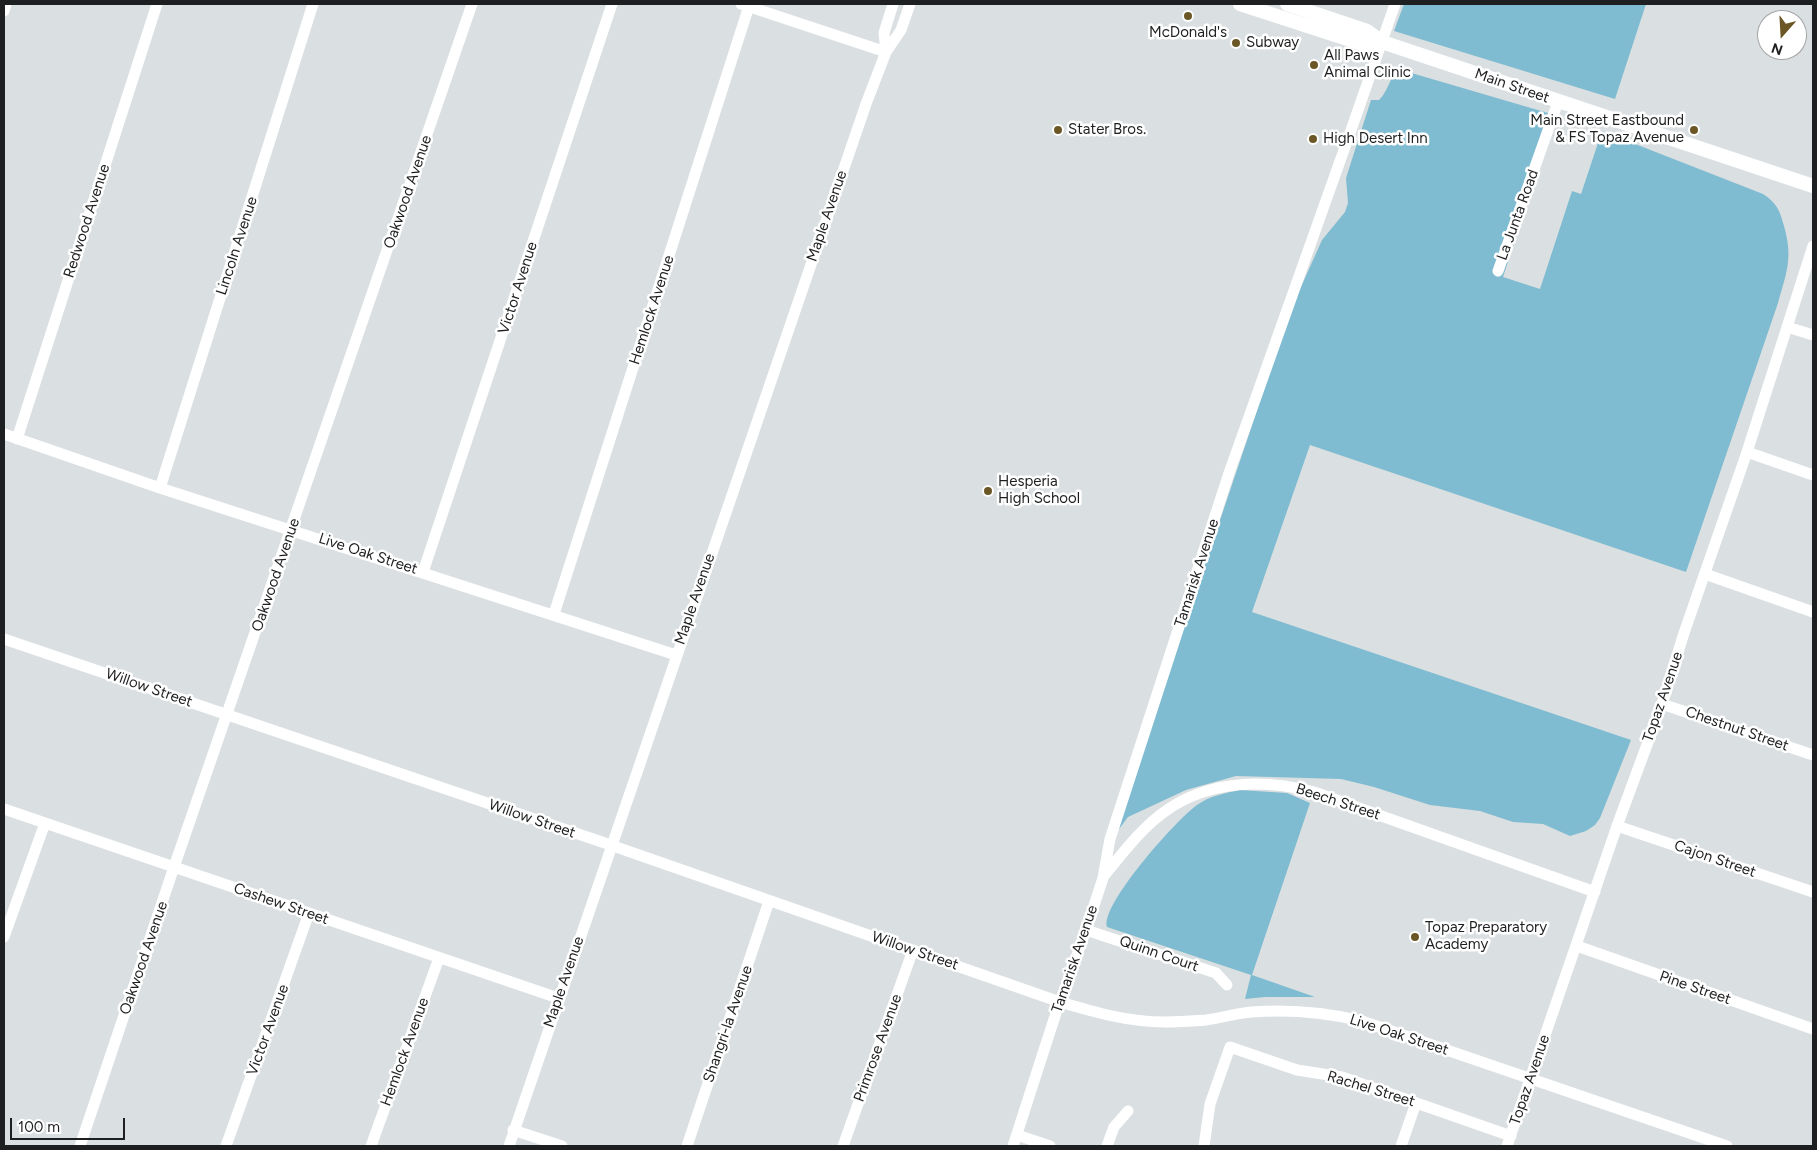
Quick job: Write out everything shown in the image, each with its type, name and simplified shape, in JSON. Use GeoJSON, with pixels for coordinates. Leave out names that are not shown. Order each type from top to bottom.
{"type":"FeatureCollection","features":[{"type":"Feature","properties":{"kind":"main road","name":"Main Street"},"geometry":{"type":"LineString","coordinates":[[1240,4],[1363,44],[1382,42]]}},
{"type":"Feature","properties":{"kind":"main road","name":"Main Street"},"geometry":{"type":"LineString","coordinates":[[1287,4],[1367,31],[1382,42],[1813,186]]}},
{"type":"Feature","properties":{"kind":"street"},"geometry":{"type":"LineString","coordinates":[[4,11],[6,4]]}},
{"type":"Feature","properties":{"kind":"street","name":"Redwood Avenue"},"geometry":{"type":"LineString","coordinates":[[17,439],[157,4]]}},
{"type":"Feature","properties":{"kind":"street","name":"Lincoln Avenue"},"geometry":{"type":"LineString","coordinates":[[160,488],[313,4]]}},
{"type":"Feature","properties":{"kind":"street","name":"Oakwood Avenue"},"geometry":{"type":"LineString","coordinates":[[80,1146],[174,867],[472,4]]}},
{"type":"Feature","properties":{"kind":"street","name":"Victor Avenue"},"geometry":{"type":"LineString","coordinates":[[424,572],[612,4]]}},
{"type":"Feature","properties":{"kind":"street","name":"Maple Avenue"},"geometry":{"type":"LineString","coordinates":[[886,52],[884,33],[893,4]]}},
{"type":"Feature","properties":{"kind":"street","name":"Maple Avenue"},"geometry":{"type":"LineString","coordinates":[[508,1146],[866,104],[886,52],[901,30],[910,4]]}},
{"type":"Feature","properties":{"kind":"street","name":"Tamarisk Avenue"},"geometry":{"type":"LineString","coordinates":[[1013,1146],[1103,878],[1110,838],[1229,473],[1395,4]]}},
{"type":"Feature","properties":{"kind":"street"},"geometry":{"type":"LineString","coordinates":[[745,5],[886,52]]}},
{"type":"Feature","properties":{"kind":"street","name":"Hemlock Avenue"},"geometry":{"type":"LineString","coordinates":[[554,614],[745,5]]}},
{"type":"Feature","properties":{"kind":"street","name":"La Junta Road"},"geometry":{"type":"LineString","coordinates":[[1498,271],[1558,102]]}},
{"type":"Feature","properties":{"kind":"street","name":"Topaz Avenue"},"geometry":{"type":"LineString","coordinates":[[1509,1141],[1617,826],[1662,704],[1747,452],[1813,246]]}},
{"type":"Feature","properties":{"kind":"street"},"geometry":{"type":"LineString","coordinates":[[1787,327],[1813,335]]}},
{"type":"Feature","properties":{"kind":"street","name":"Live Oak Street"},"geometry":{"type":"LineString","coordinates":[[4,434],[160,488],[676,655]]}},
{"type":"Feature","properties":{"kind":"street"},"geometry":{"type":"LineString","coordinates":[[1747,452],[1813,475]]}},
{"type":"Feature","properties":{"kind":"street"},"geometry":{"type":"LineString","coordinates":[[1705,574],[1813,612]]}},
{"type":"Feature","properties":{"kind":"street","name":"Willow Street"},"geometry":{"type":"LineString","coordinates":[[4,639],[612,846],[1060,1002]]}},
{"type":"Feature","properties":{"kind":"street","name":"Chestnut Street"},"geometry":{"type":"LineString","coordinates":[[1662,704],[1813,755]]}},
{"type":"Feature","properties":{"kind":"street","name":"Beech Street"},"geometry":{"type":"LineString","coordinates":[[1103,878],[1131,843],[1166,810],[1192,796],[1215,788],[1251,783],[1291,786],[1314,792],[1595,892]]}},
{"type":"Feature","properties":{"kind":"street","name":"Cashew Street"},"geometry":{"type":"LineString","coordinates":[[4,809],[558,998]]}},
{"type":"Feature","properties":{"kind":"street"},"geometry":{"type":"LineString","coordinates":[[4,937],[45,823]]}},
{"type":"Feature","properties":{"kind":"street","name":"Cajon Street"},"geometry":{"type":"LineString","coordinates":[[1617,826],[1813,892]]}},
{"type":"Feature","properties":{"kind":"street","name":"Shangri-la Avenue"},"geometry":{"type":"LineString","coordinates":[[687,1146],[769,901]]}},
{"type":"Feature","properties":{"kind":"street","name":"Victor Avenue"},"geometry":{"type":"LineString","coordinates":[[226,1146],[309,913]]}},
{"type":"Feature","properties":{"kind":"street","name":"Quinn Court"},"geometry":{"type":"LineString","coordinates":[[1086,930],[1216,973],[1227,985]]}},
{"type":"Feature","properties":{"kind":"street","name":"Pine Street"},"geometry":{"type":"LineString","coordinates":[[1577,946],[1813,1029]]}},
{"type":"Feature","properties":{"kind":"street","name":"Primrose Avenue"},"geometry":{"type":"LineString","coordinates":[[843,1146],[913,950]]}},
{"type":"Feature","properties":{"kind":"street","name":"Hemlock Avenue"},"geometry":{"type":"LineString","coordinates":[[371,1146],[439,958]]}},
{"type":"Feature","properties":{"kind":"street","name":"Live Oak Street"},"geometry":{"type":"LineString","coordinates":[[1060,1002],[1118,1018],[1150,1022],[1207,1020],[1250,1012],[1321,1012],[1362,1021],[1727,1146]]}},
{"type":"Feature","properties":{"kind":"street","name":"Rachel Street"},"geometry":{"type":"LineString","coordinates":[[1204,1146],[1210,1104],[1230,1047],[1297,1070],[1342,1077],[1416,1103],[1509,1141]]}},
{"type":"Feature","properties":{"kind":"street"},"geometry":{"type":"LineString","coordinates":[[1401,1146],[1416,1103]]}},
{"type":"Feature","properties":{"kind":"street"},"geometry":{"type":"LineString","coordinates":[[1107,1146],[1114,1126],[1128,1111]]}},
{"type":"Feature","properties":{"kind":"street"},"geometry":{"type":"LineString","coordinates":[[513,1130],[562,1146]]}},
{"type":"Feature","properties":{"kind":"street"},"geometry":{"type":"LineString","coordinates":[[1017,1135],[1050,1146]]}},
{"type":"Feature","properties":{"kind":"shaded area"},"geometry":{"type":"Polygon","coordinates":[[[1404,4],[1646,4],[1615,99],[1394,31],[1404,4]]]}},
{"type":"Feature","properties":{"kind":"shaded area"},"geometry":{"type":"Polygon","coordinates":[[[1399,71],[1548,113],[1535,179],[1503,277],[1540,289],[1572,191],[1581,194],[1602,131],[1768,197],[1775,204],[1779,212],[1787,237],[1788,264],[1784,282],[1686,572],[1310,445],[1252,612],[1631,740],[1600,818],[1595,825],[1586,831],[1570,836],[1543,824],[1513,822],[1480,811],[1430,805],[1374,787],[1341,779],[1236,776],[1186,790],[1128,817],[1113,837],[1292,307],[1322,240],[1345,212],[1348,203],[1346,178],[1371,100],[1379,100],[1395,74],[1399,71]]]}},
{"type":"Feature","properties":{"kind":"shaded area"},"geometry":{"type":"Polygon","coordinates":[[[1240,790],[1287,793],[1310,803],[1252,975],[1315,997],[1245,999],[1251,975],[1107,927],[1108,916],[1127,882],[1158,844],[1187,813],[1207,799],[1240,790]]]}},
{"type":"Feature","properties":{"kind":"place","name":"McDonald's"},"geometry":{"type":"Point","coordinates":[1188,16]}},
{"type":"Feature","properties":{"kind":"place","name":"Subway"},"geometry":{"type":"Point","coordinates":[1236,43]}},
{"type":"Feature","properties":{"kind":"place","name":"All Paws Animal Clinic"},"geometry":{"type":"Point","coordinates":[1314,65]}},
{"type":"Feature","properties":{"kind":"place","name":"Stater Bros."},"geometry":{"type":"Point","coordinates":[1058,130]}},
{"type":"Feature","properties":{"kind":"place","name":"Main Street Eastbound & FS Topaz Avenue"},"geometry":{"type":"Point","coordinates":[1694,130]}},
{"type":"Feature","properties":{"kind":"place","name":"High Desert Inn"},"geometry":{"type":"Point","coordinates":[1313,139]}},
{"type":"Feature","properties":{"kind":"place","name":"Hesperia High School"},"geometry":{"type":"Point","coordinates":[988,491]}},
{"type":"Feature","properties":{"kind":"place","name":"Topaz Preparatory Academy"},"geometry":{"type":"Point","coordinates":[1415,937]}}]}
